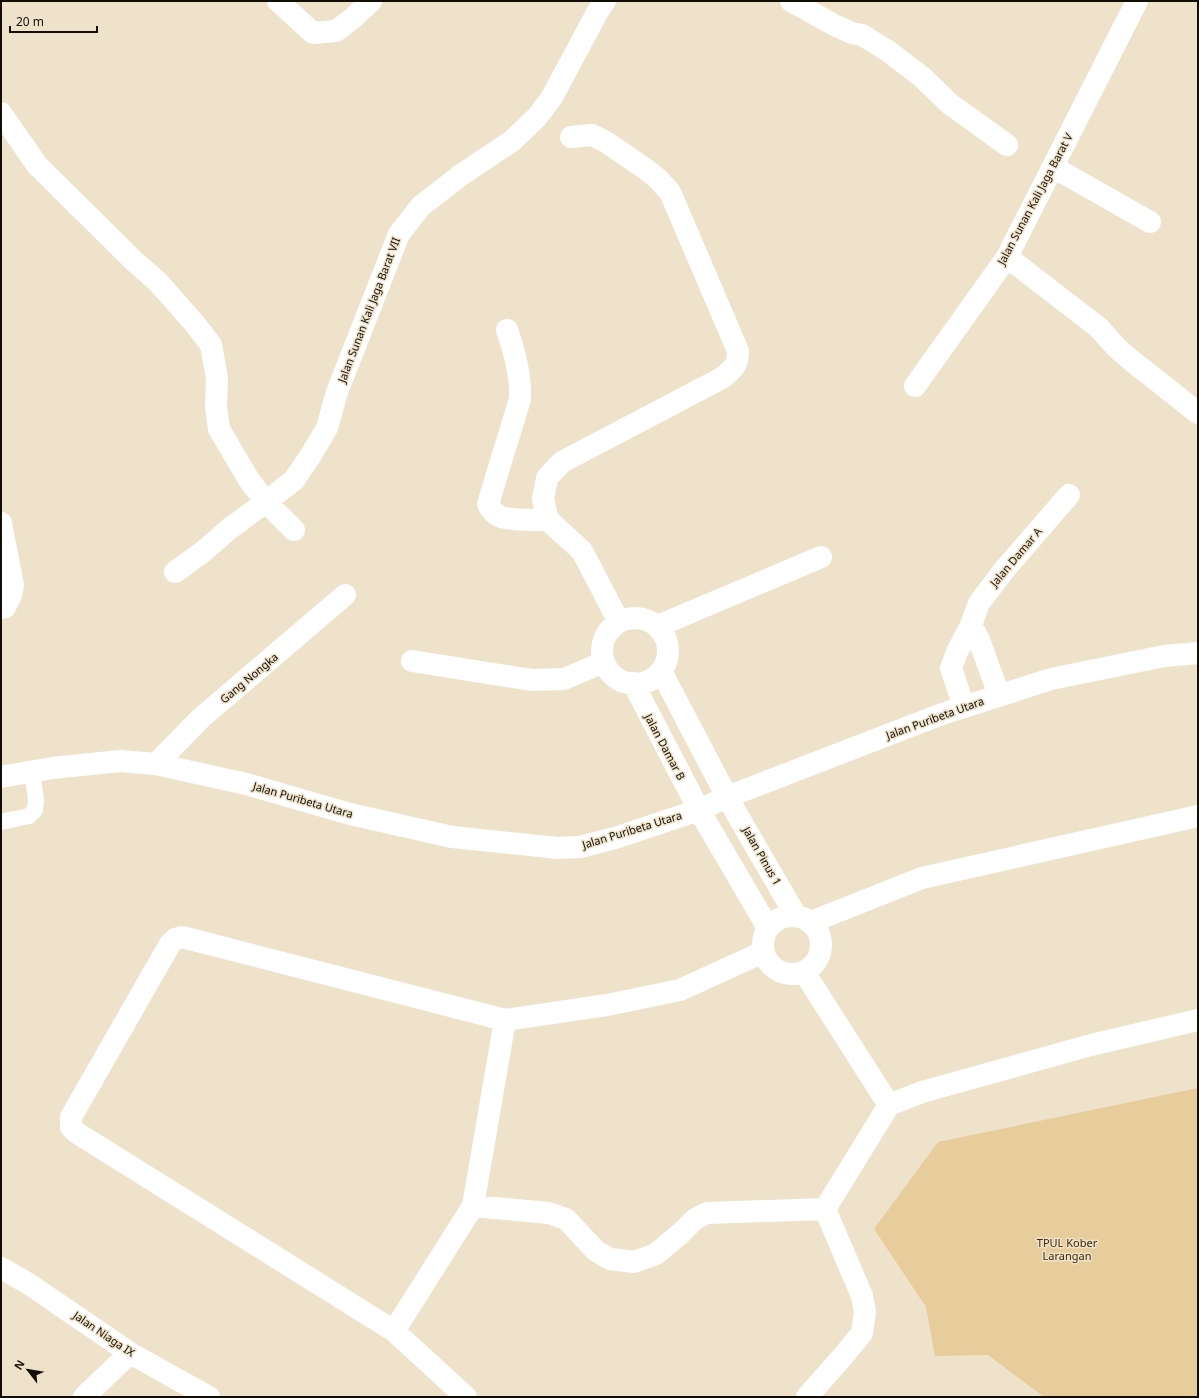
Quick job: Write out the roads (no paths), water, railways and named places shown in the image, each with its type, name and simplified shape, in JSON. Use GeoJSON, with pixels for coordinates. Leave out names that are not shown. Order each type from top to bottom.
{"type":"FeatureCollection","features":[{"type":"Feature","properties":{"kind":"street"},"geometry":{"type":"LineString","coordinates":[[278,1],[313,33],[336,31],[354,18],[371,1]]}},
{"type":"Feature","properties":{"kind":"street","name":"Jalan Sunan Kali Jaga Barat VII"},"geometry":{"type":"LineString","coordinates":[[175,572],[294,480],[327,428],[337,392],[399,234],[421,206],[460,175],[512,141],[537,117],[552,97],[598,11],[605,1]]}},
{"type":"Feature","properties":{"kind":"street"},"geometry":{"type":"LineString","coordinates":[[791,1],[834,25],[852,33],[862,35],[888,51],[922,77],[950,104],[1007,145]]}},
{"type":"Feature","properties":{"kind":"street","name":"Jalan Sunan Kali Jaga Barat V"},"geometry":{"type":"LineString","coordinates":[[915,386],[1007,257],[1137,1]]}},
{"type":"Feature","properties":{"kind":"street"},"geometry":{"type":"LineString","coordinates":[[1,114],[37,165],[128,256],[158,282],[211,344],[217,378],[216,407],[219,429],[249,480],[266,502],[294,530]]}},
{"type":"Feature","properties":{"kind":"street"},"geometry":{"type":"LineString","coordinates":[[571,137],[592,135],[606,142],[647,170],[670,192],[738,351],[738,358],[735,367],[722,378],[562,462],[547,478],[543,500],[548,520],[582,551],[619,622]]}},
{"type":"Feature","properties":{"kind":"street"},"geometry":{"type":"LineString","coordinates":[[1052,166],[1150,222]]}},
{"type":"Feature","properties":{"kind":"street"},"geometry":{"type":"LineString","coordinates":[[1007,257],[1098,327],[1117,348],[1132,361],[1198,413]]}},
{"type":"Feature","properties":{"kind":"street"},"geometry":{"type":"LineString","coordinates":[[506,330],[515,358],[520,399],[488,504],[490,510],[503,518],[548,520]]}},
{"type":"Feature","properties":{"kind":"street","name":"Jalan Damar A"},"geometry":{"type":"LineString","coordinates":[[964,707],[952,668],[957,652],[971,625],[979,603],[1005,569],[1069,495]]}},
{"type":"Feature","properties":{"kind":"street"},"geometry":{"type":"LineString","coordinates":[[1,523],[13,585],[11,595],[5,607],[1,608]]}},
{"type":"Feature","properties":{"kind":"street"},"geometry":{"type":"LineString","coordinates":[[658,626],[821,557]]}},
{"type":"Feature","properties":{"kind":"street","name":"Gang Nongka"},"geometry":{"type":"LineString","coordinates":[[156,764],[201,718],[345,595]]}},
{"type":"Feature","properties":{"kind":"street"},"geometry":{"type":"LineString","coordinates":[[632,617],[646,619],[658,626],[667,640],[668,656],[661,671],[648,681],[633,683],[620,680],[610,673],[604,662],[602,650],[605,639],[610,629],[619,622],[632,617]]}},
{"type":"Feature","properties":{"kind":"street"},"geometry":{"type":"LineString","coordinates":[[971,625],[979,640],[999,695]]}},
{"type":"Feature","properties":{"kind":"street","name":"Jalan Puribeta Utara"},"geometry":{"type":"LineString","coordinates":[[1,777],[32,771],[120,761],[156,764],[246,784],[350,814],[452,837],[558,848],[580,847],[615,838],[699,810],[727,796],[935,716],[999,695],[1051,679],[1164,656],[1198,653]]}},
{"type":"Feature","properties":{"kind":"street"},"geometry":{"type":"LineString","coordinates":[[412,661],[532,680],[564,679],[604,662]]}},
{"type":"Feature","properties":{"kind":"street"},"geometry":{"type":"LineString","coordinates":[[661,671],[727,796]]}},
{"type":"Feature","properties":{"kind":"street","name":"Jalan Damar B"},"geometry":{"type":"LineString","coordinates":[[633,683],[699,810]]}},
{"type":"Feature","properties":{"kind":"street","name":"Jalan Pinus 1"},"geometry":{"type":"LineString","coordinates":[[727,796],[803,919]]}},
{"type":"Feature","properties":{"kind":"street"},"geometry":{"type":"LineString","coordinates":[[699,810],[768,928]]}},
{"type":"Feature","properties":{"kind":"street"},"geometry":{"type":"LineString","coordinates":[[803,919],[922,878],[1198,816]]}},
{"type":"Feature","properties":{"kind":"street"},"geometry":{"type":"LineString","coordinates":[[788,916],[803,919],[818,930],[822,949],[818,959],[812,967],[804,972],[794,975],[783,974],[774,969],[767,961],[764,952],[763,943],[768,928],[780,918],[788,916]]}},
{"type":"Feature","properties":{"kind":"street"},"geometry":{"type":"LineString","coordinates":[[466,1397],[394,1331],[77,1133],[71,1127],[71,1116],[170,944],[176,939],[182,937],[505,1020],[607,1005],[680,990],[764,952]]}},
{"type":"Feature","properties":{"kind":"street"},"geometry":{"type":"LineString","coordinates":[[804,972],[889,1105]]}},
{"type":"Feature","properties":{"kind":"street"},"geometry":{"type":"LineString","coordinates":[[394,1331],[473,1206],[505,1020]]}},
{"type":"Feature","properties":{"kind":"street"},"geometry":{"type":"LineString","coordinates":[[825,1209],[889,1105],[922,1092],[1083,1048],[1198,1020]]}},
{"type":"Feature","properties":{"kind":"street"},"geometry":{"type":"LineString","coordinates":[[473,1206],[550,1213],[566,1219],[596,1251],[610,1259],[634,1262],[656,1254],[695,1219],[707,1214],[825,1209]]}},
{"type":"Feature","properties":{"kind":"street"},"geometry":{"type":"LineString","coordinates":[[807,1397],[844,1356],[862,1333],[865,1312],[862,1296],[825,1209]]}},
{"type":"Feature","properties":{"kind":"street","name":"Jalan Niaga IX"},"geometry":{"type":"LineString","coordinates":[[1,1268],[29,1284],[130,1353],[209,1397]]}},
{"type":"Feature","properties":{"kind":"street"},"geometry":{"type":"LineString","coordinates":[[84,1397],[130,1353]]}},
{"type":"Feature","properties":{"kind":"lane"},"geometry":{"type":"LineString","coordinates":[[1,822],[29,816],[35,810],[36,800],[32,771]]}},
{"type":"Feature","properties":{"kind":"park label","name":"TPUL Kober Larangan"},"geometry":{"type":"Point","coordinates":[1067,1249]}}]}
